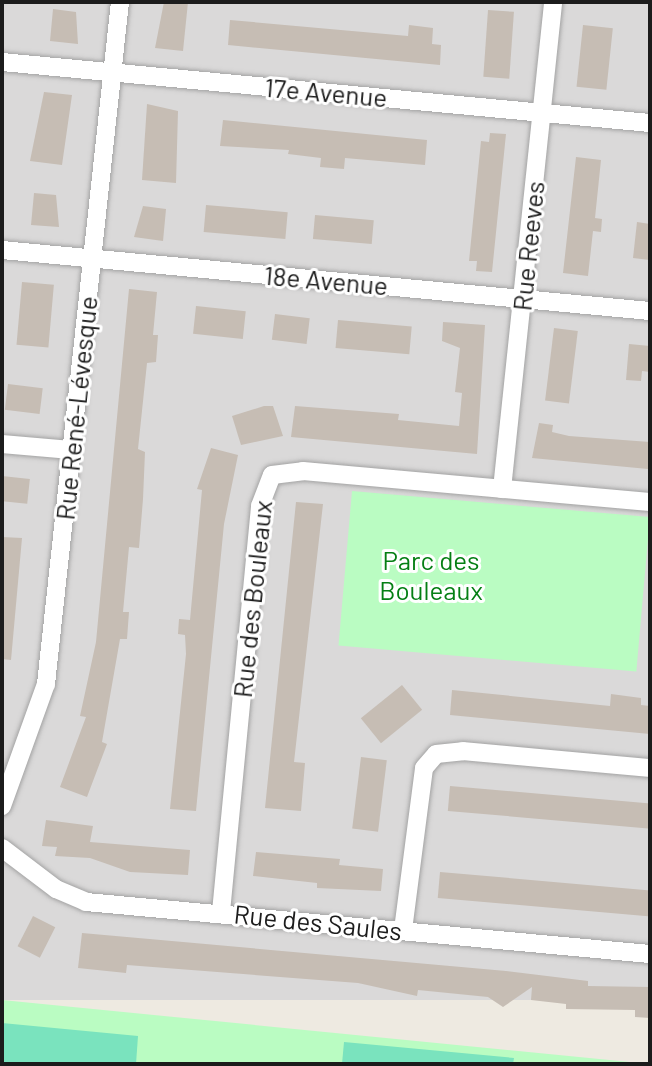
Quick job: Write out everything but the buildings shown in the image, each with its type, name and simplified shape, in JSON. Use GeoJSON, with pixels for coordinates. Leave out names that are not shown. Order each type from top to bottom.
{"type":"FeatureCollection","features":[{"type":"Feature","properties":{"kind":"street","name":"Rue René-Lévesque"},"geometry":{"type":"LineString","coordinates":[[2,806],[46,684],[120,2]]}},
{"type":"Feature","properties":{"kind":"street","name":"Rue Reeves"},"geometry":{"type":"LineString","coordinates":[[502,489],[553,2]]}},
{"type":"Feature","properties":{"kind":"street","name":"17e Avenue"},"geometry":{"type":"LineString","coordinates":[[2,62],[650,123]]}},
{"type":"Feature","properties":{"kind":"street","name":"18e Avenue"},"geometry":{"type":"LineString","coordinates":[[2,250],[650,311]]}},
{"type":"Feature","properties":{"kind":"street"},"geometry":{"type":"LineString","coordinates":[[2,444],[71,450]]}},
{"type":"Feature","properties":{"kind":"street","name":"Rue des Bouleaux"},"geometry":{"type":"LineString","coordinates":[[221,912],[260,506],[272,475],[303,471],[650,502]]}},
{"type":"Feature","properties":{"kind":"street"},"geometry":{"type":"LineString","coordinates":[[403,930],[424,768],[436,754],[463,751],[650,768]]}},
{"type":"Feature","properties":{"kind":"street","name":"Rue des Saules"},"geometry":{"type":"LineString","coordinates":[[2,848],[56,889],[86,902],[221,912],[650,954]]}},
{"type":"Feature","properties":{"kind":"shaded area"},"geometry":{"type":"Polygon","coordinates":[[[2,2],[650,2],[650,1000],[2,1000],[2,2]]]}},
{"type":"Feature","properties":{"kind":"green space","name":"Parc des Bouleaux"},"geometry":{"type":"Polygon","coordinates":[[[352,491],[650,517],[636,671],[338,645],[352,491]]]}},
{"type":"Feature","properties":{"kind":"green space"},"geometry":{"type":"Polygon","coordinates":[[[2,1000],[650,1064],[2,1064],[2,1000]]]}},
{"type":"Feature","properties":{"kind":"green space"},"geometry":{"type":"Polygon","coordinates":[[[2,1023],[138,1036],[136,1064],[2,1064],[2,1023]]]}},
{"type":"Feature","properties":{"kind":"green space"},"geometry":{"type":"Polygon","coordinates":[[[344,1042],[514,1058],[513,1064],[342,1064],[344,1042]]]}}]}
